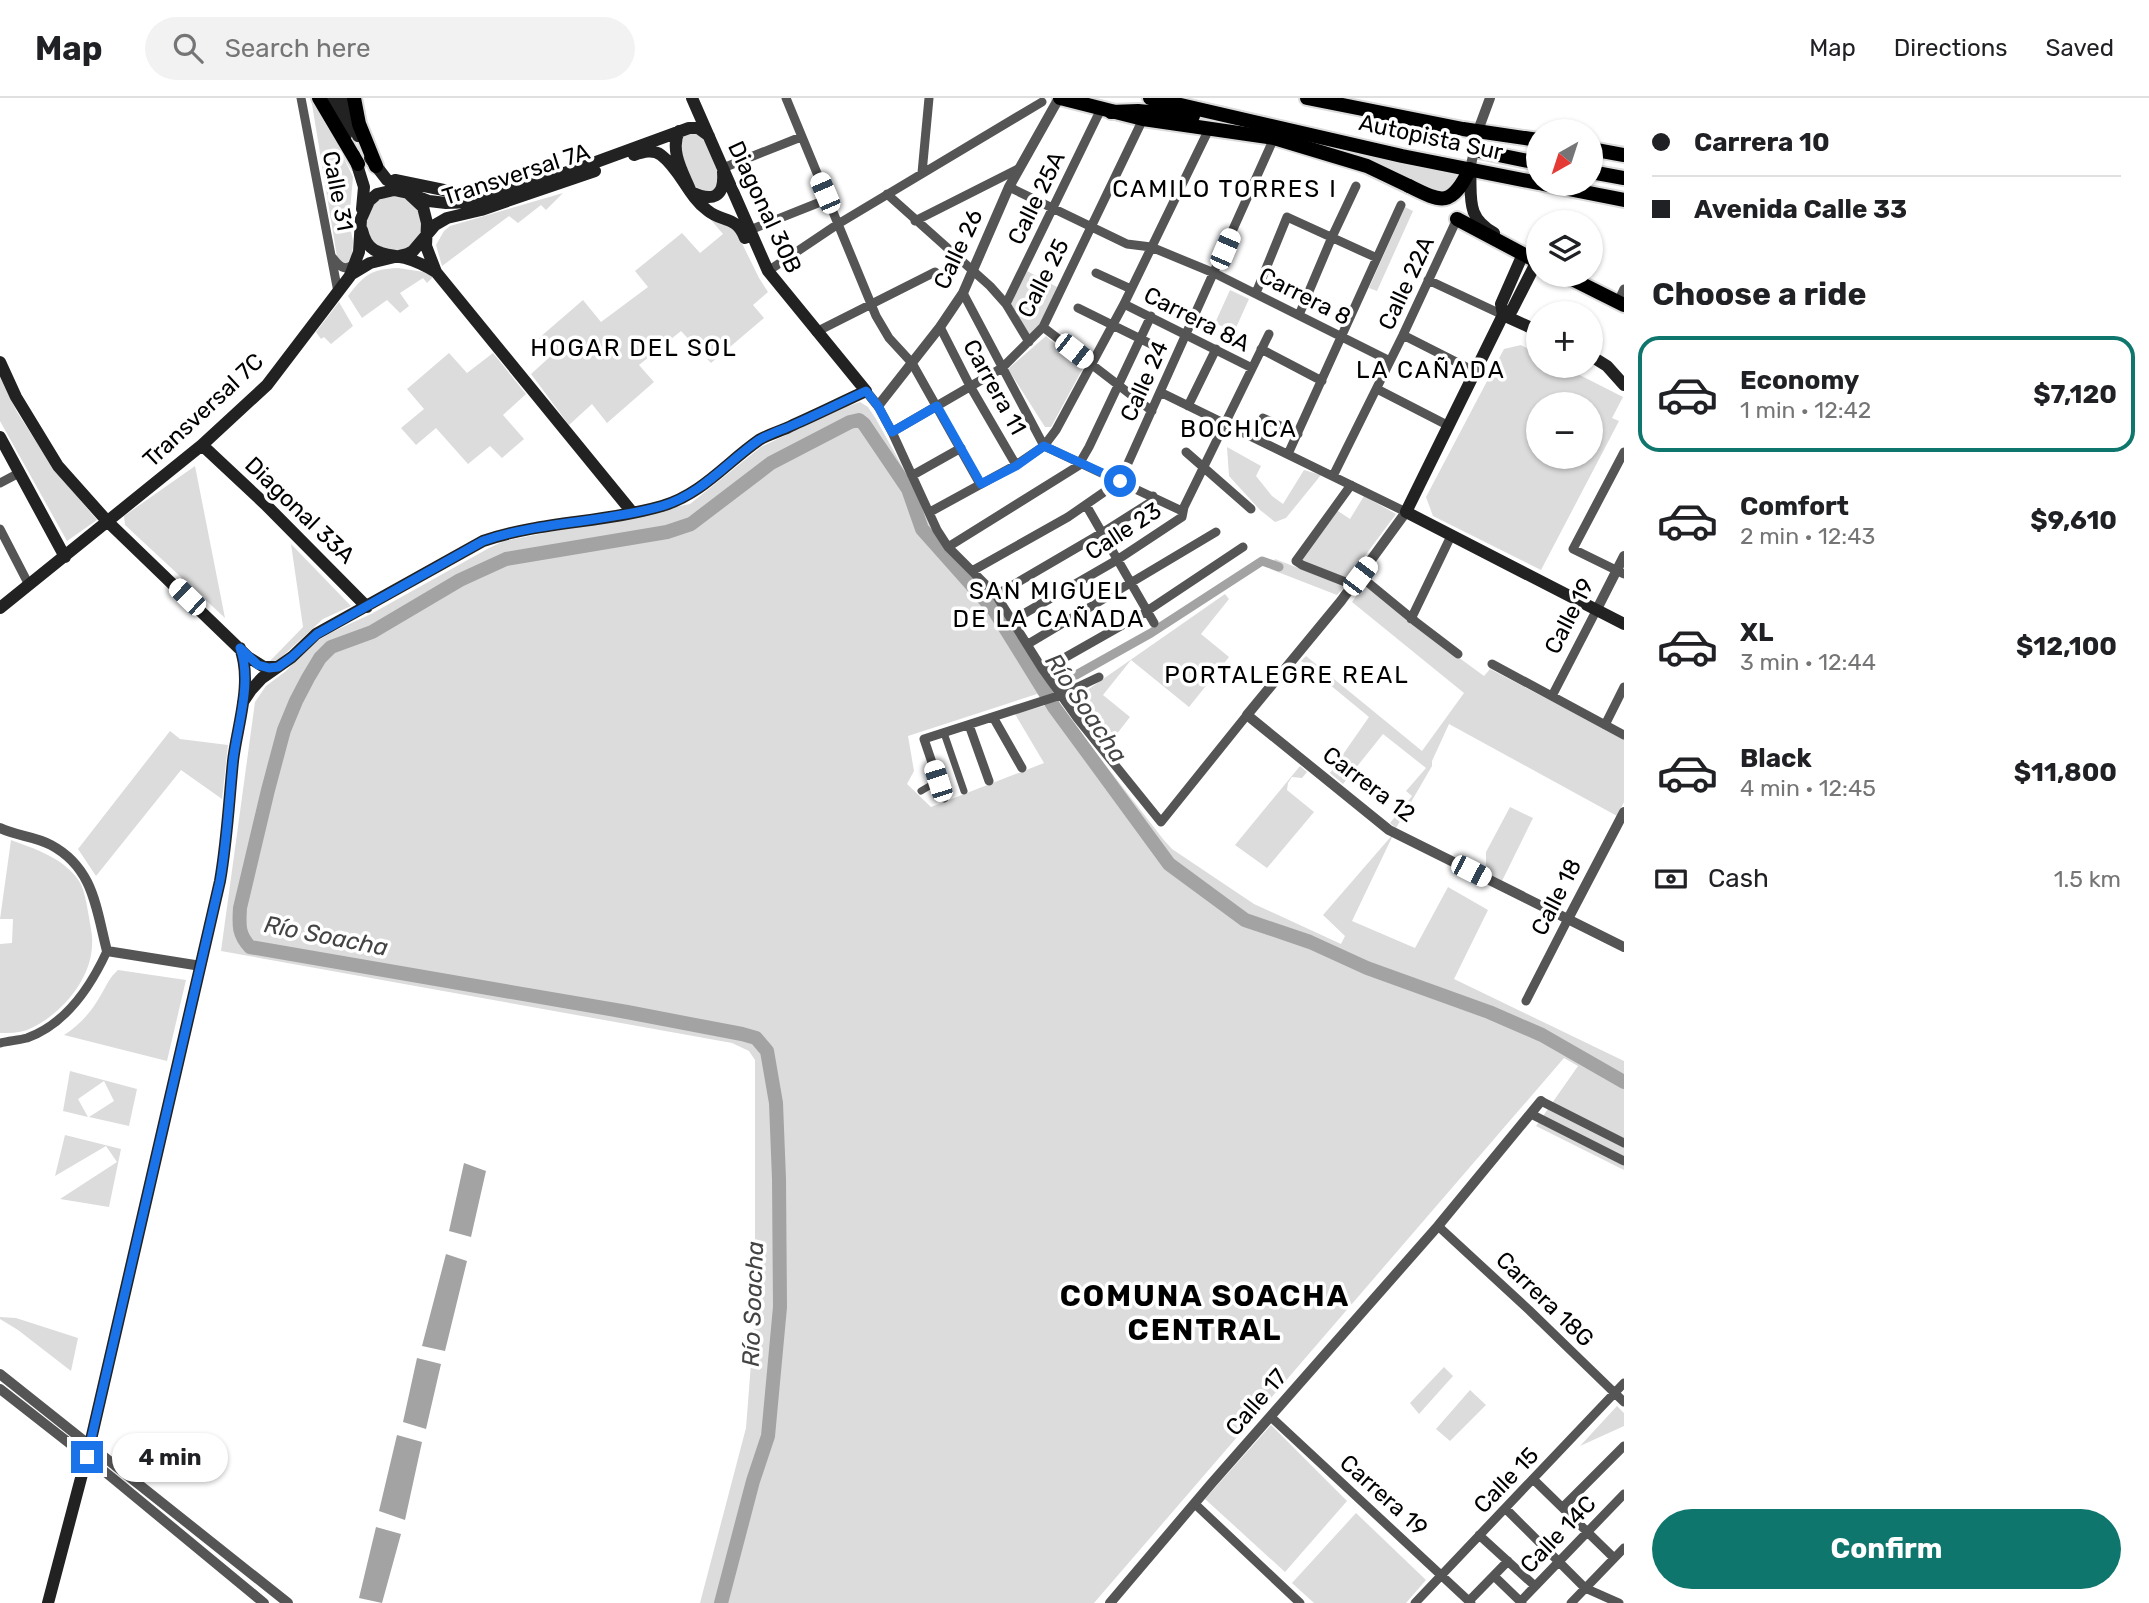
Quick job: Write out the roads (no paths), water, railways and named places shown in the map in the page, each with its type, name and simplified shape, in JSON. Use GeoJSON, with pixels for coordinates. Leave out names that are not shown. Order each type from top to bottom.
{"type":"FeatureCollection","features":[{"type":"Feature","properties":{"kind":"main road"},"geometry":{"type":"LineString","coordinates":[[319,98],[358,164]]}},
{"type":"Feature","properties":{"kind":"main road","name":"Transversal 7C"},"geometry":{"type":"LineString","coordinates":[[0,606],[29,586],[202,445],[267,385],[338,292],[352,270],[359,252],[365,187],[333,98]]}},
{"type":"Feature","properties":{"kind":"main road"},"geometry":{"type":"LineString","coordinates":[[344,98],[358,135],[379,170],[391,184],[408,193],[423,207],[427,223],[426,246],[436,272],[632,512]]}},
{"type":"Feature","properties":{"kind":"main road"},"geometry":{"type":"LineString","coordinates":[[354,98],[359,124],[379,170],[392,179],[425,187],[462,195],[491,196]]}},
{"type":"Feature","properties":{"kind":"main road","name":"Diagonal 30B"},"geometry":{"type":"LineString","coordinates":[[692,98],[723,168],[760,272],[770,288],[863,392]]}},
{"type":"Feature","properties":{"kind":"main road"},"geometry":{"type":"LineString","coordinates":[[1059,98],[1143,119],[1274,138],[1367,166],[1435,198],[1453,195],[1470,169]]}},
{"type":"Feature","properties":{"kind":"main road"},"geometry":{"type":"LineString","coordinates":[[1086,98],[1106,110],[1161,112],[1260,122]]}},
{"type":"Feature","properties":{"kind":"main road","name":"Autopista Sur"},"geometry":{"type":"LineString","coordinates":[[1150,98],[1392,154],[1526,180]]}},
{"type":"Feature","properties":{"kind":"main road","name":"Autopista Sur"},"geometry":{"type":"LineString","coordinates":[[1307,98],[1332,100],[1478,131],[1526,138]]}},
{"type":"Feature","properties":{"kind":"main road"},"geometry":{"type":"LineString","coordinates":[[709,136],[694,127],[679,131],[675,139],[675,149],[691,192],[709,212],[735,222],[746,231]]}},
{"type":"Feature","properties":{"kind":"main road","name":"Transversal 7A"},"geometry":{"type":"LineString","coordinates":[[408,193],[420,199],[446,203],[472,202],[577,169],[679,131]]}},
{"type":"Feature","properties":{"kind":"main road","name":"Autopista Sur"},"geometry":{"type":"LineString","coordinates":[[1474,150],[1526,161]]}},
{"type":"Feature","properties":{"kind":"main road","name":"Transversal 7A"},"geometry":{"type":"LineString","coordinates":[[397,257],[413,251],[435,225],[447,218],[481,210],[569,181],[648,151],[660,154],[691,192]]}},
{"type":"Feature","properties":{"kind":"main road"},"geometry":{"type":"LineString","coordinates":[[1603,151],[1624,155]]}},
{"type":"Feature","properties":{"kind":"main road"},"geometry":{"type":"LineString","coordinates":[[691,192],[705,198],[717,195],[723,187],[723,168]]}},
{"type":"Feature","properties":{"kind":"main road"},"geometry":{"type":"LineString","coordinates":[[1470,169],[1470,200],[1476,217],[1489,230],[1526,250]]}},
{"type":"Feature","properties":{"kind":"main road"},"geometry":{"type":"LineString","coordinates":[[1603,174],[1624,178]]}},
{"type":"Feature","properties":{"kind":"main road"},"geometry":{"type":"LineString","coordinates":[[408,193],[394,190],[377,194],[369,201],[361,219],[364,239],[369,246],[385,256],[409,259],[436,272]]}},
{"type":"Feature","properties":{"kind":"main road","name":"Autopista Sur"},"geometry":{"type":"LineString","coordinates":[[1603,196],[1624,200]]}},
{"type":"Feature","properties":{"kind":"main road"},"geometry":{"type":"LineString","coordinates":[[1457,219],[1526,255]]}},
{"type":"Feature","properties":{"kind":"main road","name":"Diagonal 30B"},"geometry":{"type":"LineString","coordinates":[[746,231],[768,271],[863,392]]}},
{"type":"Feature","properties":{"kind":"main road"},"geometry":{"type":"LineString","coordinates":[[1503,315],[1501,304],[1523,254]]}},
{"type":"Feature","properties":{"kind":"main road","name":"Transversal 7C"},"geometry":{"type":"LineString","coordinates":[[352,270],[397,257]]}},
{"type":"Feature","properties":{"kind":"main road"},"geometry":{"type":"LineString","coordinates":[[1526,284],[1512,310],[1503,315],[1406,512],[1624,624]]}},
{"type":"Feature","properties":{"kind":"main road"},"geometry":{"type":"LineString","coordinates":[[1594,287],[1622,298]]}},
{"type":"Feature","properties":{"kind":"main road"},"geometry":{"type":"LineString","coordinates":[[1503,315],[1526,326]]}},
{"type":"Feature","properties":{"kind":"main road"},"geometry":{"type":"LineString","coordinates":[[0,362],[16,397],[58,466],[107,521],[258,665],[278,667]]}},
{"type":"Feature","properties":{"kind":"main road"},"geometry":{"type":"LineString","coordinates":[[1603,364],[1624,385]]}},
{"type":"Feature","properties":{"kind":"main road"},"geometry":{"type":"LineString","coordinates":[[243,702],[261,678],[292,657],[317,634],[483,541],[540,527],[662,506],[684,497],[718,475],[762,438],[863,392]]}},
{"type":"Feature","properties":{"kind":"main road"},"geometry":{"type":"LineString","coordinates":[[0,437],[65,557]]}},
{"type":"Feature","properties":{"kind":"main road","name":"Diagonal 33A"},"geometry":{"type":"LineString","coordinates":[[202,445],[367,607]]}},
{"type":"Feature","properties":{"kind":"main road"},"geometry":{"type":"LineString","coordinates":[[48,1603],[87,1457],[226,848],[233,762],[243,702],[244,658],[240,648]]}},
{"type":"Feature","properties":{"kind":"street","name":"Calle 31"},"geometry":{"type":"LineString","coordinates":[[301,98],[338,292]]}},
{"type":"Feature","properties":{"kind":"street"},"geometry":{"type":"LineString","coordinates":[[786,98],[872,304],[889,338],[912,363],[981,484]]}},
{"type":"Feature","properties":{"kind":"street"},"geometry":{"type":"LineString","coordinates":[[922,173],[929,98]]}},
{"type":"Feature","properties":{"kind":"street","name":"Calle 26"},"geometry":{"type":"LineString","coordinates":[[878,406],[963,293],[1009,187],[1059,98]]}},
{"type":"Feature","properties":{"kind":"street"},"geometry":{"type":"LineString","coordinates":[[1470,169],[1478,131],[1490,98]]}},
{"type":"Feature","properties":{"kind":"street"},"geometry":{"type":"LineString","coordinates":[[768,271],[838,224],[1042,102]]}},
{"type":"Feature","properties":{"kind":"street","name":"Calle 25A"},"geometry":{"type":"LineString","coordinates":[[1006,304],[1052,208],[1106,110]]}},
{"type":"Feature","properties":{"kind":"street","name":"Calle 25"},"geometry":{"type":"LineString","coordinates":[[892,432],[1002,368],[1043,327],[1143,119]]}},
{"type":"Feature","properties":{"kind":"street"},"geometry":{"type":"LineString","coordinates":[[930,512],[1016,466],[1044,446],[1056,430],[1124,304],[1209,129]]}},
{"type":"Feature","properties":{"kind":"street"},"geometry":{"type":"LineString","coordinates":[[723,168],[802,137]]}},
{"type":"Feature","properties":{"kind":"street","name":"Calle 24"},"geometry":{"type":"LineString","coordinates":[[1120,481],[1274,138]]}},
{"type":"Feature","properties":{"kind":"street"},"geometry":{"type":"LineString","coordinates":[[915,220],[1018,169]]}},
{"type":"Feature","properties":{"kind":"street"},"geometry":{"type":"LineString","coordinates":[[1299,315],[1356,186]]}},
{"type":"Feature","properties":{"kind":"street","name":"Carrera 8"},"geometry":{"type":"LineString","coordinates":[[1009,187],[1127,244],[1151,247],[1214,273],[1390,361]]}},
{"type":"Feature","properties":{"kind":"street"},"geometry":{"type":"LineString","coordinates":[[887,194],[974,271],[1006,304],[1029,342]]}},
{"type":"Feature","properties":{"kind":"street"},"geometry":{"type":"LineString","coordinates":[[746,231],[828,200]]}},
{"type":"Feature","properties":{"kind":"street"},"geometry":{"type":"LineString","coordinates":[[1288,454],[1401,205]]}},
{"type":"Feature","properties":{"kind":"street"},"geometry":{"type":"LineString","coordinates":[[1255,293],[1287,216],[1377,258]]}},
{"type":"Feature","properties":{"kind":"street","name":"Calle 22A"},"geometry":{"type":"LineString","coordinates":[[1333,477],[1404,335],[1457,219]]}},
{"type":"Feature","properties":{"kind":"street"},"geometry":{"type":"LineString","coordinates":[[331,255],[343,268],[352,270]]}},
{"type":"Feature","properties":{"kind":"street"},"geometry":{"type":"LineString","coordinates":[[816,331],[935,272]]}},
{"type":"Feature","properties":{"kind":"street","name":"Carrera 8A"},"geometry":{"type":"LineString","coordinates":[[1096,273],[1131,289]]}},
{"type":"Feature","properties":{"kind":"street"},"geometry":{"type":"LineString","coordinates":[[1428,280],[1503,315]]}},
{"type":"Feature","properties":{"kind":"street"},"geometry":{"type":"LineString","coordinates":[[963,293],[1044,446],[1120,481],[1182,514]]}},
{"type":"Feature","properties":{"kind":"street","name":"Carrera 8A"},"geometry":{"type":"LineString","coordinates":[[1124,304],[1252,368]]}},
{"type":"Feature","properties":{"kind":"street"},"geometry":{"type":"LineString","coordinates":[[1078,308],[1157,347]]}},
{"type":"Feature","properties":{"kind":"street"},"geometry":{"type":"LineString","coordinates":[[948,547],[1080,463],[1151,316]]}},
{"type":"Feature","properties":{"kind":"street","name":"Carrera 11"},"geometry":{"type":"LineString","coordinates":[[940,327],[1016,466]]}},
{"type":"Feature","properties":{"kind":"street"},"geometry":{"type":"LineString","coordinates":[[1043,327],[1152,411]]}},
{"type":"Feature","properties":{"kind":"street","name":"Calle 23"},"geometry":{"type":"LineString","coordinates":[[1013,620],[1117,560],[1182,514],[1269,334]]}},
{"type":"Feature","properties":{"kind":"street"},"geometry":{"type":"LineString","coordinates":[[1404,335],[1476,372]]}},
{"type":"Feature","properties":{"kind":"street"},"geometry":{"type":"LineString","coordinates":[[1188,406],[1216,349]]}},
{"type":"Feature","properties":{"kind":"street","name":"Carrera 8A"},"geometry":{"type":"LineString","coordinates":[[1261,349],[1322,381]]}},
{"type":"Feature","properties":{"kind":"street"},"geometry":{"type":"LineString","coordinates":[[1377,389],[1449,426]]}},
{"type":"Feature","properties":{"kind":"street"},"geometry":{"type":"LineString","coordinates":[[863,392],[878,406],[937,530],[948,547],[996,595],[1058,696],[1161,822],[1356,581],[1406,512],[1160,392]]}},
{"type":"Feature","properties":{"kind":"street"},"geometry":{"type":"LineString","coordinates":[[1263,418],[1298,434]]}},
{"type":"Feature","properties":{"kind":"street"},"geometry":{"type":"LineString","coordinates":[[913,475],[961,449]]}},
{"type":"Feature","properties":{"kind":"street"},"geometry":{"type":"LineString","coordinates":[[1186,452],[1251,509]]}},
{"type":"Feature","properties":{"kind":"street"},"geometry":{"type":"LineString","coordinates":[[1620,572],[1573,549],[1624,452]]}},
{"type":"Feature","properties":{"kind":"street"},"geometry":{"type":"LineString","coordinates":[[1614,470],[1624,475]]}},
{"type":"Feature","properties":{"kind":"street"},"geometry":{"type":"LineString","coordinates":[[0,483],[19,473]]}},
{"type":"Feature","properties":{"kind":"street"},"geometry":{"type":"LineString","coordinates":[[972,571],[1086,505],[1120,481]]}},
{"type":"Feature","properties":{"kind":"street"},"geometry":{"type":"LineString","coordinates":[[1350,485],[1297,561],[1301,565],[1356,581],[1458,654]]}},
{"type":"Feature","properties":{"kind":"street"},"geometry":{"type":"LineString","coordinates":[[996,595],[1102,533],[1152,499]]}},
{"type":"Feature","properties":{"kind":"street"},"geometry":{"type":"LineString","coordinates":[[1086,505],[1154,623]]}},
{"type":"Feature","properties":{"kind":"street"},"geometry":{"type":"LineString","coordinates":[[0,529],[29,586]]}},
{"type":"Feature","properties":{"kind":"street"},"geometry":{"type":"LineString","coordinates":[[1028,644],[1216,532]]}},
{"type":"Feature","properties":{"kind":"street"},"geometry":{"type":"LineString","coordinates":[[1411,618],[1451,536]]}},
{"type":"Feature","properties":{"kind":"street"},"geometry":{"type":"LineString","coordinates":[[1043,670],[1147,611],[1244,547]]}},
{"type":"Feature","properties":{"kind":"street","name":"Calle 19"},"geometry":{"type":"LineString","coordinates":[[1552,696],[1596,611],[1620,572],[1624,556]]}},
{"type":"Feature","properties":{"kind":"street"},"geometry":{"type":"LineString","coordinates":[[1492,664],[1624,735]]}},
{"type":"Feature","properties":{"kind":"street"},"geometry":{"type":"LineString","coordinates":[[944,798],[924,739],[1058,696],[1098,677]]}},
{"type":"Feature","properties":{"kind":"street"},"geometry":{"type":"LineString","coordinates":[[1605,724],[1624,687]]}},
{"type":"Feature","properties":{"kind":"street","name":"Carrera 12"},"geometry":{"type":"LineString","coordinates":[[1247,715],[1389,830],[1624,947]]}},
{"type":"Feature","properties":{"kind":"street"},"geometry":{"type":"LineString","coordinates":[[993,717],[1022,768]]}},
{"type":"Feature","properties":{"kind":"street"},"geometry":{"type":"LineString","coordinates":[[969,725],[989,781]]}},
{"type":"Feature","properties":{"kind":"street"},"geometry":{"type":"LineString","coordinates":[[944,733],[964,791]]}},
{"type":"Feature","properties":{"kind":"street"},"geometry":{"type":"LineString","coordinates":[[921,791],[938,781]]}},
{"type":"Feature","properties":{"kind":"street","name":"Calle 18"},"geometry":{"type":"LineString","coordinates":[[1526,1001],[1624,812]]}},
{"type":"Feature","properties":{"kind":"street"},"geometry":{"type":"LineString","coordinates":[[0,828],[52,845],[69,858],[85,877],[98,909],[107,951],[86,990],[71,1008],[48,1027],[27,1038],[0,1043]]}},
{"type":"Feature","properties":{"kind":"street"},"geometry":{"type":"LineString","coordinates":[[107,951],[201,966]]}},
{"type":"Feature","properties":{"kind":"street"},"geometry":{"type":"LineString","coordinates":[[1541,1101],[1624,1143]]}},
{"type":"Feature","properties":{"kind":"street","name":"Calle 17"},"geometry":{"type":"LineString","coordinates":[[1110,1603],[1438,1226],[1541,1101]]}},
{"type":"Feature","properties":{"kind":"street"},"geometry":{"type":"LineString","coordinates":[[1531,1114],[1624,1161]]}},
{"type":"Feature","properties":{"kind":"street","name":"Carrera 18G"},"geometry":{"type":"LineString","coordinates":[[1438,1226],[1624,1402]]}},
{"type":"Feature","properties":{"kind":"street"},"geometry":{"type":"LineString","coordinates":[[0,1374],[288,1603]]}},
{"type":"Feature","properties":{"kind":"street","name":"Calle 15"},"geometry":{"type":"LineString","coordinates":[[1415,1603],[1624,1383]]}},
{"type":"Feature","properties":{"kind":"street"},"geometry":{"type":"LineString","coordinates":[[0,1389],[264,1603]]}},
{"type":"Feature","properties":{"kind":"street","name":"Carrera 19"},"geometry":{"type":"LineString","coordinates":[[1271,1417],[1470,1602]]}},
{"type":"Feature","properties":{"kind":"street"},"geometry":{"type":"LineString","coordinates":[[1563,1507],[1624,1446]]}},
{"type":"Feature","properties":{"kind":"street"},"geometry":{"type":"LineString","coordinates":[[1533,1479],[1614,1558]]}},
{"type":"Feature","properties":{"kind":"street","name":"Calle 14C"},"geometry":{"type":"LineString","coordinates":[[1521,1602],[1624,1494]]}},
{"type":"Feature","properties":{"kind":"street"},"geometry":{"type":"LineString","coordinates":[[1195,1504],[1300,1603]]}},
{"type":"Feature","properties":{"kind":"street"},"geometry":{"type":"LineString","coordinates":[[1506,1508],[1585,1588],[1619,1603]]}},
{"type":"Feature","properties":{"kind":"street"},"geometry":{"type":"LineString","coordinates":[[1479,1535],[1535,1586]]}},
{"type":"Feature","properties":{"kind":"street"},"geometry":{"type":"LineString","coordinates":[[1571,1603],[1624,1548]]}},
{"type":"Feature","properties":{"kind":"street"},"geometry":{"type":"LineString","coordinates":[[1470,1602],[1508,1561]]}},
{"type":"Feature","properties":{"kind":"street"},"geometry":{"type":"LineString","coordinates":[[1494,1576],[1521,1602]]}},
{"type":"Feature","properties":{"kind":"waterway","name":"Río Soacha"},"geometry":{"type":"LineString","coordinates":[[721,1603],[753,1481],[768,1436],[780,1307],[776,1103],[767,1051],[756,1038],[742,1034],[250,947],[240,929],[240,908],[284,730],[308,678],[320,658],[331,647],[372,632],[460,580],[506,559],[667,532],[691,524],[771,463],[850,422],[859,420],[908,489],[922,529],[994,610],[1054,707],[1169,864],[1245,920],[1310,942],[1367,968],[1489,1012],[1542,1035],[1624,1082]]}},
{"type":"Feature","properties":{"kind":"waterway"},"geometry":{"type":"LineString","coordinates":[[1059,680],[1076,675],[1151,633],[1262,561],[1279,567]]}},
{"type":"Feature","properties":{"kind":"district","name":"CAMILO TORRES I"},"geometry":{"type":"Point","coordinates":[1225,189]}},
{"type":"Feature","properties":{"kind":"district","name":"HOGAR DEL SOL"},"geometry":{"type":"Point","coordinates":[634,348]}},
{"type":"Feature","properties":{"kind":"district","name":"LA CAÑADA"},"geometry":{"type":"Point","coordinates":[1431,370]}},
{"type":"Feature","properties":{"kind":"district","name":"BOCHICA"},"geometry":{"type":"Point","coordinates":[1239,429]}},
{"type":"Feature","properties":{"kind":"district","name":"SAN MIGUEL DE LA CAÑADA"},"geometry":{"type":"Point","coordinates":[1049,605]}},
{"type":"Feature","properties":{"kind":"district","name":"PORTALEGRE REAL"},"geometry":{"type":"Point","coordinates":[1287,675]}},
{"type":"Feature","properties":{"kind":"district","name":"COMUNA SOACHA CENTRAL"},"geometry":{"type":"Point","coordinates":[1205,1313]}}]}
